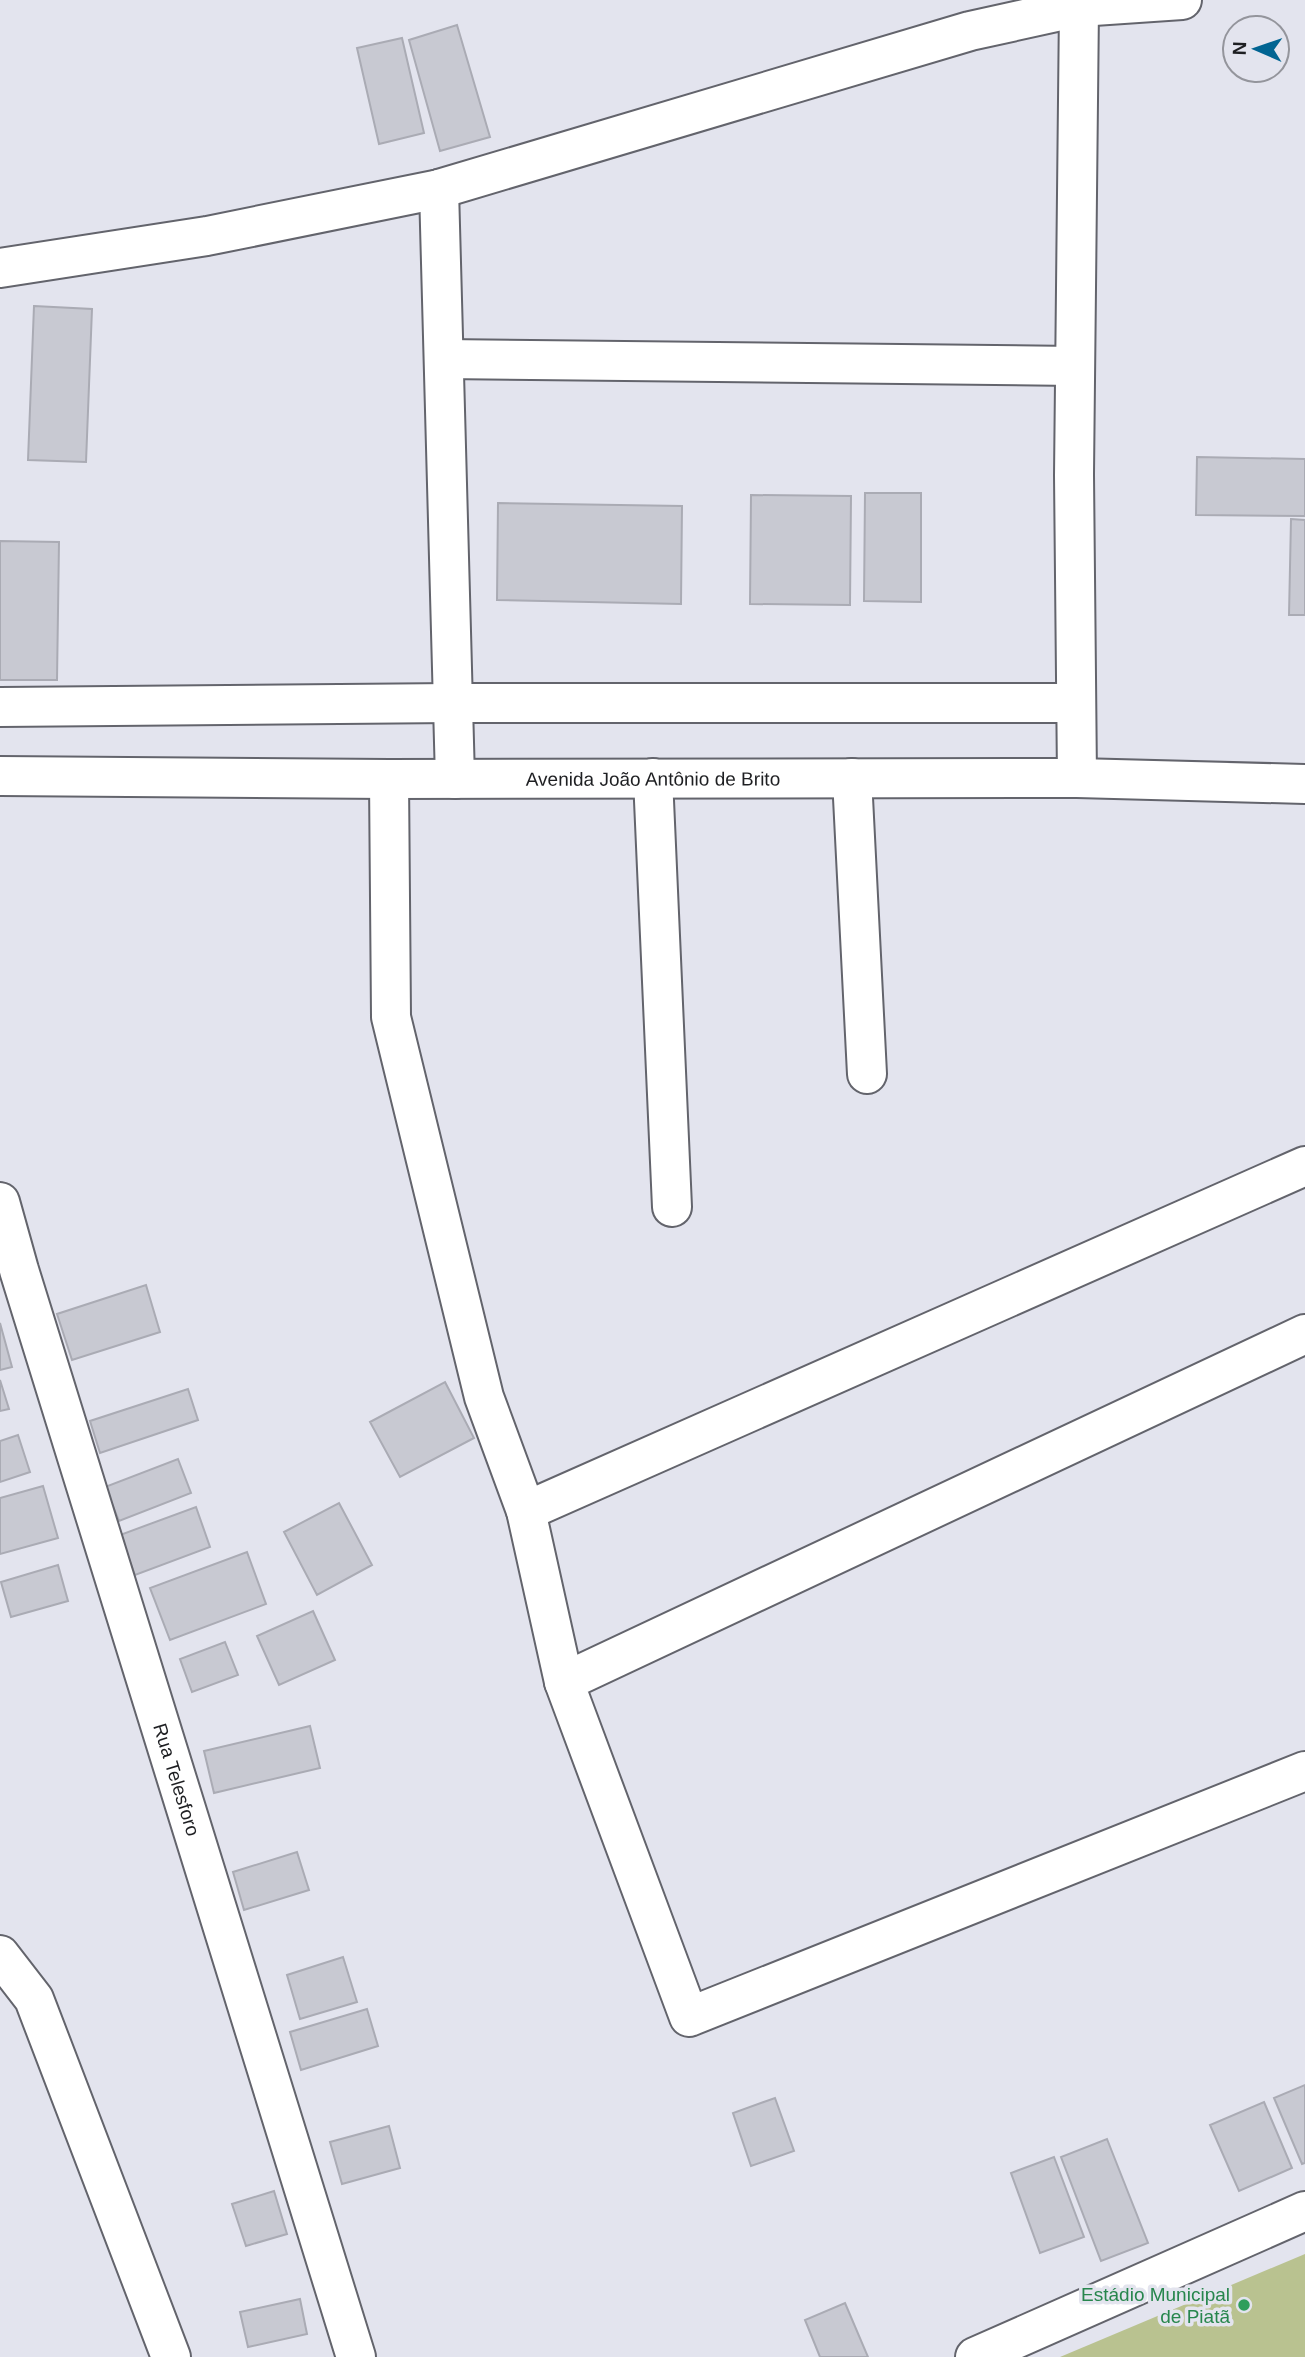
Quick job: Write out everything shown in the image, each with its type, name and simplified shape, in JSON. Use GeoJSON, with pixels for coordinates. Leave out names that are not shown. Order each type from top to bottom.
{"type":"FeatureCollection","features":[{"type":"Feature","properties":{"kind":"street"},"geometry":{"type":"LineString","coordinates":[[0,268],[207,236],[439,189],[970,31],[1079,7],[1182,0]]}},
{"type":"Feature","properties":{"kind":"street"},"geometry":{"type":"LineString","coordinates":[[1077,778],[1075,366],[1079,7]]}},
{"type":"Feature","properties":{"kind":"street"},"geometry":{"type":"LineString","coordinates":[[439,189],[455,779]]}},
{"type":"Feature","properties":{"kind":"street"},"geometry":{"type":"LineString","coordinates":[[444,359],[1075,366]]}},
{"type":"Feature","properties":{"kind":"street"},"geometry":{"type":"LineString","coordinates":[[0,707],[453,703],[1076,703]]}},
{"type":"Feature","properties":{"kind":"street","name":"Avenida João Antônio de Brito"},"geometry":{"type":"LineString","coordinates":[[0,775],[389,779],[1077,778],[1305,783]]}},
{"type":"Feature","properties":{"kind":"street"},"geometry":{"type":"LineString","coordinates":[[653,778],[672,1207]]}},
{"type":"Feature","properties":{"kind":"street"},"geometry":{"type":"LineString","coordinates":[[852,778],[867,1074]]}},
{"type":"Feature","properties":{"kind":"street"},"geometry":{"type":"LineString","coordinates":[[389,779],[391,1017],[484,1397],[526,1511],[564,1682],[689,2017],[1305,1772]]}},
{"type":"Feature","properties":{"kind":"street"},"geometry":{"type":"LineString","coordinates":[[526,1511],[1305,1166]]}},
{"type":"Feature","properties":{"kind":"street","name":"Rua Telesforo"},"geometry":{"type":"LineString","coordinates":[[0,1202],[356,2357]]}},
{"type":"Feature","properties":{"kind":"street"},"geometry":{"type":"LineString","coordinates":[[564,1682],[1305,1334]]}},
{"type":"Feature","properties":{"kind":"street"},"geometry":{"type":"LineString","coordinates":[[0,1955],[34,1999],[171,2357]]}},
{"type":"Feature","properties":{"kind":"street"},"geometry":{"type":"LineString","coordinates":[[975,2357],[1305,2211]]}},
{"type":"Feature","properties":{"kind":"green space","name":"Estádio Municipal de Piatã"},"geometry":{"type":"Polygon","coordinates":[[[1305,2254],[1305,2357],[1060,2357],[1305,2254]]]}},
{"type":"Feature","properties":{"kind":"building"},"geometry":{"type":"Polygon","coordinates":[[[457,25],[490,137],[440,151],[409,40],[457,25]]]}},
{"type":"Feature","properties":{"kind":"building"},"geometry":{"type":"Polygon","coordinates":[[[402,38],[424,133],[379,144],[357,48],[402,38]]]}},
{"type":"Feature","properties":{"kind":"building"},"geometry":{"type":"Polygon","coordinates":[[[34,306],[92,309],[86,462],[28,460],[34,306]]]}},
{"type":"Feature","properties":{"kind":"building"},"geometry":{"type":"Polygon","coordinates":[[[1197,457],[1305,459],[1305,516],[1196,515],[1197,457]]]}},
{"type":"Feature","properties":{"kind":"building"},"geometry":{"type":"Polygon","coordinates":[[[865,493],[921,493],[921,602],[864,601],[865,493]]]}},
{"type":"Feature","properties":{"kind":"building"},"geometry":{"type":"Polygon","coordinates":[[[751,495],[851,496],[850,605],[750,604],[751,495]]]}},
{"type":"Feature","properties":{"kind":"building"},"geometry":{"type":"Polygon","coordinates":[[[498,503],[682,506],[681,604],[497,600],[498,503]]]}},
{"type":"Feature","properties":{"kind":"building"},"geometry":{"type":"Polygon","coordinates":[[[1291,519],[1305,520],[1305,615],[1289,615],[1291,519]]]}},
{"type":"Feature","properties":{"kind":"building"},"geometry":{"type":"Polygon","coordinates":[[[0,541],[59,542],[57,680],[0,680],[0,541]]]}},
{"type":"Feature","properties":{"kind":"building"},"geometry":{"type":"Polygon","coordinates":[[[146,1285],[160,1332],[72,1360],[57,1314],[146,1285]]]}},
{"type":"Feature","properties":{"kind":"building"},"geometry":{"type":"Polygon","coordinates":[[[0,1323],[12,1367],[0,1370],[0,1323]]]}},
{"type":"Feature","properties":{"kind":"building"},"geometry":{"type":"Polygon","coordinates":[[[0,1380],[9,1409],[0,1411],[0,1380]]]}},
{"type":"Feature","properties":{"kind":"building"},"geometry":{"type":"Polygon","coordinates":[[[445,1382],[474,1438],[400,1477],[370,1422],[445,1382]]]}},
{"type":"Feature","properties":{"kind":"building"},"geometry":{"type":"Polygon","coordinates":[[[188,1389],[198,1420],[100,1453],[90,1421],[188,1389]]]}},
{"type":"Feature","properties":{"kind":"building"},"geometry":{"type":"Polygon","coordinates":[[[18,1435],[30,1472],[0,1482],[0,1441],[18,1435]]]}},
{"type":"Feature","properties":{"kind":"building"},"geometry":{"type":"Polygon","coordinates":[[[178,1459],[191,1493],[119,1521],[105,1487],[178,1459]]]}},
{"type":"Feature","properties":{"kind":"building"},"geometry":{"type":"Polygon","coordinates":[[[43,1486],[58,1538],[0,1554],[0,1498],[43,1486]]]}},
{"type":"Feature","properties":{"kind":"building"},"geometry":{"type":"Polygon","coordinates":[[[339,1503],[372,1565],[317,1595],[284,1532],[339,1503]]]}},
{"type":"Feature","properties":{"kind":"building"},"geometry":{"type":"Polygon","coordinates":[[[196,1507],[210,1547],[135,1575],[120,1535],[196,1507]]]}},
{"type":"Feature","properties":{"kind":"building"},"geometry":{"type":"Polygon","coordinates":[[[247,1552],[266,1604],[170,1640],[150,1588],[247,1552]]]}},
{"type":"Feature","properties":{"kind":"building"},"geometry":{"type":"Polygon","coordinates":[[[58,1565],[68,1601],[11,1617],[1,1582],[58,1565]]]}},
{"type":"Feature","properties":{"kind":"building"},"geometry":{"type":"Polygon","coordinates":[[[313,1611],[335,1660],[279,1685],[257,1636],[313,1611]]]}},
{"type":"Feature","properties":{"kind":"building"},"geometry":{"type":"Polygon","coordinates":[[[225,1642],[238,1675],[192,1692],[180,1659],[225,1642]]]}},
{"type":"Feature","properties":{"kind":"building"},"geometry":{"type":"Polygon","coordinates":[[[310,1726],[320,1768],[214,1793],[204,1751],[310,1726]]]}},
{"type":"Feature","properties":{"kind":"building"},"geometry":{"type":"Polygon","coordinates":[[[297,1852],[309,1890],[244,1910],[233,1872],[297,1852]]]}},
{"type":"Feature","properties":{"kind":"building"},"geometry":{"type":"Polygon","coordinates":[[[343,1957],[357,2002],[300,2019],[287,1975],[343,1957]]]}},
{"type":"Feature","properties":{"kind":"building"},"geometry":{"type":"Polygon","coordinates":[[[367,2009],[378,2046],[301,2070],[290,2032],[367,2009]]]}},
{"type":"Feature","properties":{"kind":"building"},"geometry":{"type":"Polygon","coordinates":[[[1305,2085],[1305,2163],[1302,2164],[1274,2098],[1305,2085]]]}},
{"type":"Feature","properties":{"kind":"building"},"geometry":{"type":"Polygon","coordinates":[[[775,2098],[794,2151],[751,2166],[733,2113],[775,2098]]]}},
{"type":"Feature","properties":{"kind":"building"},"geometry":{"type":"Polygon","coordinates":[[[1264,2102],[1292,2168],[1239,2191],[1210,2125],[1264,2102]]]}},
{"type":"Feature","properties":{"kind":"building"},"geometry":{"type":"Polygon","coordinates":[[[389,2126],[400,2168],[342,2184],[330,2142],[389,2126]]]}},
{"type":"Feature","properties":{"kind":"building"},"geometry":{"type":"Polygon","coordinates":[[[1107,2139],[1148,2243],[1101,2261],[1061,2157],[1107,2139]]]}},
{"type":"Feature","properties":{"kind":"building"},"geometry":{"type":"Polygon","coordinates":[[[1054,2157],[1084,2237],[1040,2253],[1011,2173],[1054,2157]]]}},
{"type":"Feature","properties":{"kind":"building"},"geometry":{"type":"Polygon","coordinates":[[[274,2191],[287,2234],[246,2246],[232,2204],[274,2191]]]}},
{"type":"Feature","properties":{"kind":"building"},"geometry":{"type":"Polygon","coordinates":[[[300,2299],[307,2334],[248,2347],[240,2312],[300,2299]]]}},
{"type":"Feature","properties":{"kind":"building"},"geometry":{"type":"Polygon","coordinates":[[[845,2303],[868,2357],[820,2357],[805,2320],[845,2303]]]}},
{"type":"Feature","properties":{"kind":"place","name":"Estádio Municipal de Piatã"},"geometry":{"type":"Point","coordinates":[1244,2305]}}]}
